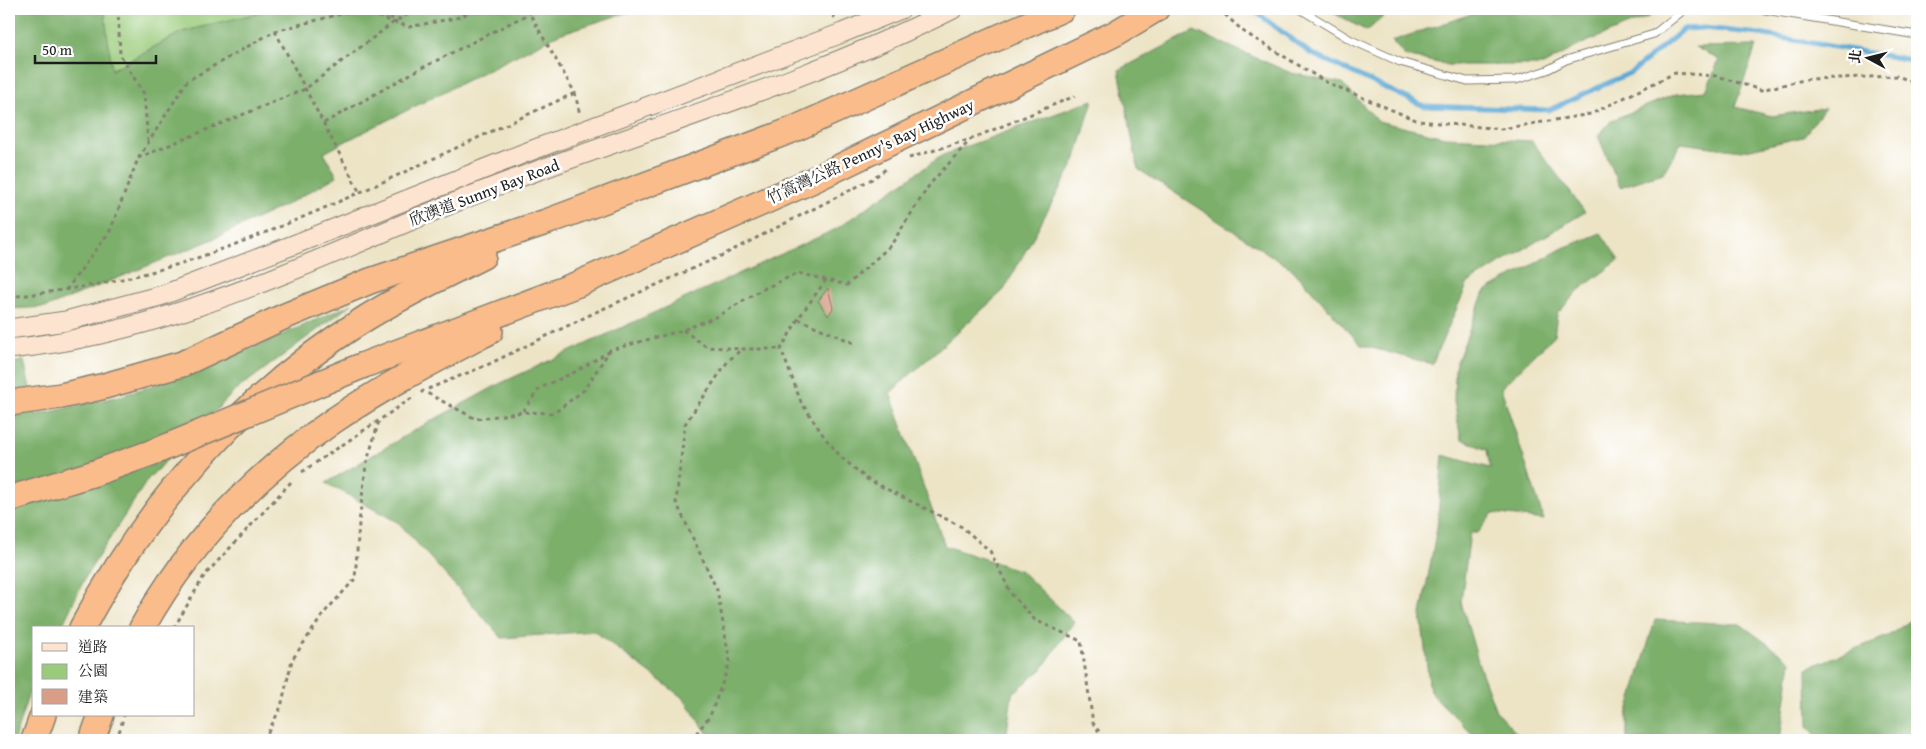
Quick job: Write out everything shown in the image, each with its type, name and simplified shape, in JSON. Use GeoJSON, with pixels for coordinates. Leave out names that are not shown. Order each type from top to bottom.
{"type":"FeatureCollection","features":[{"type":"Feature","properties":{"kind":"highway","name":"竹篙灣公路 Penny's Bay Highway"},"geometry":{"type":"LineString","coordinates":[[578,284],[813,180],[1116,33],[1156,9]]}},
{"type":"Feature","properties":{"kind":"highway"},"geometry":{"type":"LineString","coordinates":[[15,402],[61,396],[101,387],[182,364],[283,317],[370,281],[549,221],[792,130],[1058,10]]}},
{"type":"Feature","properties":{"kind":"highway"},"geometry":{"type":"LineString","coordinates":[[83,626],[124,557],[172,489],[224,432],[267,392],[317,351],[365,319],[549,221]]}},
{"type":"Feature","properties":{"kind":"highway"},"geometry":{"type":"LineString","coordinates":[[9,499],[95,473],[159,450],[364,365],[578,284]]}},
{"type":"Feature","properties":{"kind":"highway"},"geometry":{"type":"LineString","coordinates":[[143,626],[167,587],[204,538],[251,487],[301,444],[346,413],[408,375],[578,284]]}},
{"type":"Feature","properties":{"kind":"highway"},"geometry":{"type":"LineString","coordinates":[[34,740],[43,716]]}},
{"type":"Feature","properties":{"kind":"highway"},"geometry":{"type":"LineString","coordinates":[[92,740],[101,716]]}},
{"type":"Feature","properties":{"kind":"main road","name":"欣澳道 Sunny Bay Road"},"geometry":{"type":"LineString","coordinates":[[9,329],[66,321],[163,295],[522,154],[900,9]]}},
{"type":"Feature","properties":{"kind":"main road","name":"欣澳道 Sunny Bay Road"},"geometry":{"type":"LineString","coordinates":[[9,350],[101,335],[190,310],[277,277],[491,188],[818,68],[914,28],[953,9]]}},
{"type":"Feature","properties":{"kind":"lane"},"geometry":{"type":"LineString","coordinates":[[1300,9],[1351,40],[1400,62],[1467,81],[1516,80],[1524,78],[1548,70],[1566,60],[1654,34],[1685,9]]}},
{"type":"Feature","properties":{"kind":"lane"},"geometry":{"type":"LineString","coordinates":[[1759,9],[1917,35]]}},
{"type":"Feature","properties":{"kind":"path"},"geometry":{"type":"LineString","coordinates":[[118,9],[120,55],[144,94],[148,142]]}},
{"type":"Feature","properties":{"kind":"path"},"geometry":{"type":"LineString","coordinates":[[66,291],[110,230],[138,158],[187,82],[275,31],[360,9]]}},
{"type":"Feature","properties":{"kind":"path"},"geometry":{"type":"LineString","coordinates":[[364,9],[409,27],[460,17],[474,9]]}},
{"type":"Feature","properties":{"kind":"path"},"geometry":{"type":"LineString","coordinates":[[387,9],[394,22]]}},
{"type":"Feature","properties":{"kind":"path"},"geometry":{"type":"LineString","coordinates":[[138,158],[305,89],[394,22],[417,9]]}},
{"type":"Feature","properties":{"kind":"path"},"geometry":{"type":"LineString","coordinates":[[528,9],[575,94],[580,117]]}},
{"type":"Feature","properties":{"kind":"path"},"geometry":{"type":"LineString","coordinates":[[1219,9],[1244,32],[1326,82],[1418,121],[1501,129],[1590,114],[1676,73],[1716,76],[1762,90],[1808,79],[1898,76],[1917,84]]}},
{"type":"Feature","properties":{"kind":"path"},"geometry":{"type":"LineString","coordinates":[[324,123],[414,72],[530,13]]}},
{"type":"Feature","properties":{"kind":"path"},"geometry":{"type":"LineString","coordinates":[[275,31],[359,192]]}},
{"type":"Feature","properties":{"kind":"path"},"geometry":{"type":"LineString","coordinates":[[9,297],[66,291],[196,258],[271,230],[359,192],[575,94]]}},
{"type":"Feature","properties":{"kind":"path"},"geometry":{"type":"LineString","coordinates":[[904,159],[972,139],[1075,96]]}},
{"type":"Feature","properties":{"kind":"path"},"geometry":{"type":"LineString","coordinates":[[523,412],[540,388],[575,372],[610,350],[683,330],[718,316],[761,290],[798,273],[847,285],[891,245],[930,184],[972,139]]}},
{"type":"Feature","properties":{"kind":"path"},"geometry":{"type":"LineString","coordinates":[[175,626],[204,576],[295,477],[422,391],[487,365],[596,312],[723,256],[872,178],[890,166]]}},
{"type":"Feature","properties":{"kind":"path"},"geometry":{"type":"LineString","coordinates":[[826,280],[798,319],[782,349],[801,402],[825,438],[842,458],[867,478],[962,527],[990,551],[1012,595],[1036,620],[1081,641],[1093,723],[1105,740]]}},
{"type":"Feature","properties":{"kind":"path"},"geometry":{"type":"LineString","coordinates":[[798,319],[854,343]]}},
{"type":"Feature","properties":{"kind":"path"},"geometry":{"type":"LineString","coordinates":[[683,330],[707,347],[782,349]]}},
{"type":"Feature","properties":{"kind":"path"},"geometry":{"type":"LineString","coordinates":[[691,740],[710,716],[730,662],[718,590],[676,502],[685,424],[728,361],[742,349]]}},
{"type":"Feature","properties":{"kind":"path"},"geometry":{"type":"LineString","coordinates":[[422,391],[476,420],[523,412],[554,413],[584,390],[610,350]]}},
{"type":"Feature","properties":{"kind":"path"},"geometry":{"type":"LineString","coordinates":[[264,740],[281,707],[292,660],[324,613],[355,580],[366,465],[379,420]]}},
{"type":"Feature","properties":{"kind":"path"},"geometry":{"type":"LineString","coordinates":[[117,740],[124,716]]}},
{"type":"Feature","properties":{"kind":"green space"},"geometry":{"type":"Polygon","coordinates":[[[9,9],[104,9],[112,70],[182,32],[274,9],[638,9],[559,34],[324,153],[337,176],[288,204],[211,240],[47,307],[9,309],[9,9]]]}},
{"type":"Feature","properties":{"kind":"green space"},"geometry":{"type":"Polygon","coordinates":[[[104,9],[274,9],[182,32],[111,70],[104,9]]]}},
{"type":"Feature","properties":{"kind":"green space"},"geometry":{"type":"Polygon","coordinates":[[[1326,9],[1392,9],[1367,31],[1326,9]]]}},
{"type":"Feature","properties":{"kind":"green space"},"geometry":{"type":"Polygon","coordinates":[[[1486,9],[1661,9],[1648,17],[1584,43],[1543,65],[1448,65],[1405,56],[1392,41],[1486,9]]]}},
{"type":"Feature","properties":{"kind":"green space"},"geometry":{"type":"Polygon","coordinates":[[[1194,31],[1291,73],[1342,83],[1378,121],[1444,137],[1532,141],[1585,212],[1468,283],[1432,364],[1361,345],[1292,269],[1138,169],[1119,70],[1194,31]]]}},
{"type":"Feature","properties":{"kind":"green space"},"geometry":{"type":"Polygon","coordinates":[[[1756,46],[1735,107],[1772,116],[1825,108],[1803,137],[1742,151],[1681,143],[1663,173],[1620,187],[1598,136],[1612,120],[1676,94],[1706,91],[1719,60],[1695,47],[1756,46]]]}},
{"type":"Feature","properties":{"kind":"green space"},"geometry":{"type":"Polygon","coordinates":[[[1093,100],[1075,161],[1004,290],[890,393],[945,546],[1021,571],[1074,622],[1041,670],[1012,694],[1006,740],[712,740],[683,698],[594,631],[502,638],[399,523],[326,483],[415,430],[501,383],[836,229],[943,155],[1093,100]]]}},
{"type":"Feature","properties":{"kind":"green space"},"geometry":{"type":"Polygon","coordinates":[[[1601,233],[1619,260],[1579,290],[1557,314],[1554,336],[1501,388],[1544,520],[1493,513],[1478,533],[1470,533],[1461,602],[1480,668],[1496,711],[1523,740],[1482,740],[1471,733],[1430,692],[1421,614],[1437,528],[1443,455],[1490,468],[1487,450],[1461,439],[1454,401],[1455,367],[1484,292],[1563,248],[1601,233]]]}},
{"type":"Feature","properties":{"kind":"green space"},"geometry":{"type":"Polygon","coordinates":[[[352,304],[235,391],[148,479],[87,574],[62,626],[32,626],[32,688],[14,740],[9,740],[9,363],[24,361],[36,415],[120,396],[209,367],[352,304]]]}},
{"type":"Feature","properties":{"kind":"green space"},"geometry":{"type":"Polygon","coordinates":[[[1917,616],[1917,740],[1820,740],[1808,726],[1807,668],[1888,636],[1917,616]]]}},
{"type":"Feature","properties":{"kind":"green space"},"geometry":{"type":"Polygon","coordinates":[[[1655,620],[1740,624],[1791,661],[1780,740],[1627,740],[1627,715],[1655,620]]]}},
{"type":"Feature","properties":{"kind":"building"},"geometry":{"type":"Polygon","coordinates":[[[828,288],[833,308],[828,316],[818,301],[828,288]]]}},
{"type":"Feature","properties":{"kind":"waterway"},"geometry":{"type":"LineString","coordinates":[[1252,9],[1310,53],[1424,106],[1549,110],[1632,72],[1684,29],[1704,28],[1759,34],[1917,61]]}}]}
